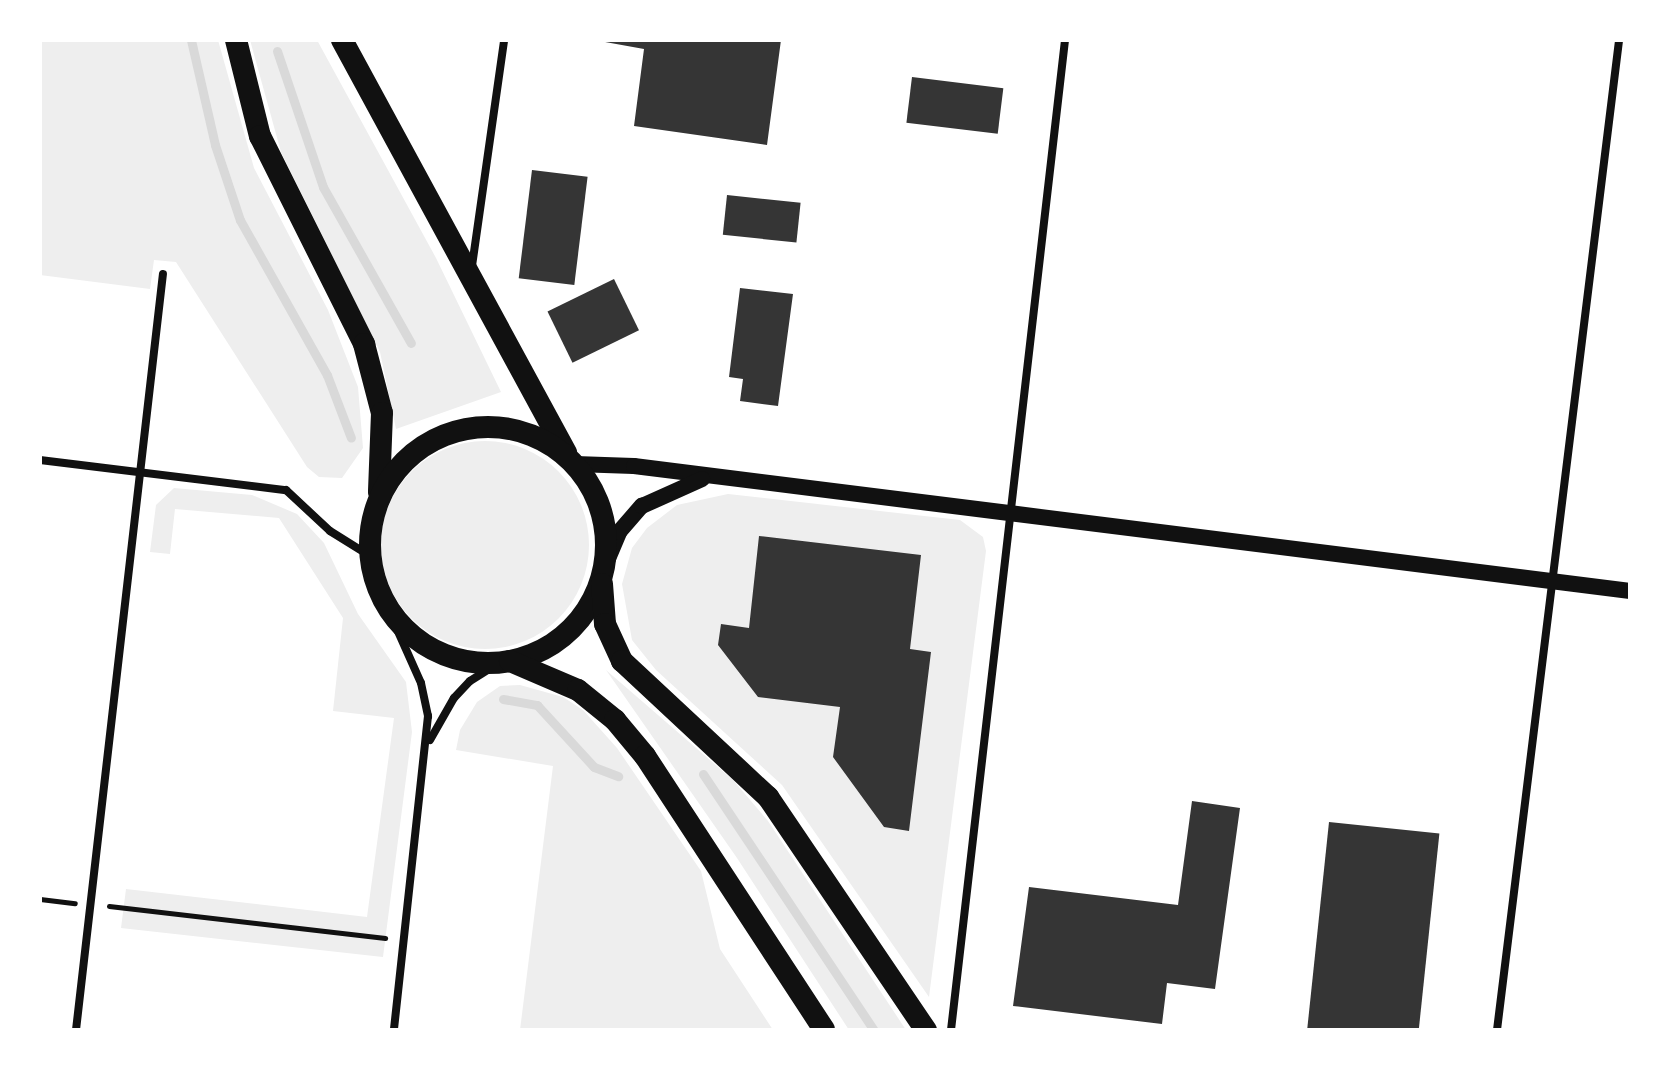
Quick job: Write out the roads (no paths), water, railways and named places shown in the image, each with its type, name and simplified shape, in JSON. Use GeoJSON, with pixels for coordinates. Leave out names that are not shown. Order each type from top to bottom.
{"type":"FeatureCollection","features":[{"type":"Feature","properties":{"kind":"highway"},"geometry":{"type":"LineString","coordinates":[[236,40],[260,136],[364,344],[382,413],[378,501],[370,556],[388,609],[413,637],[437,651],[463,660],[505,662],[578,690],[615,720],[645,756],[817,1026]]}},
{"type":"Feature","properties":{"kind":"highway"},"geometry":{"type":"LineString","coordinates":[[342,40],[538,402],[599,502],[605,524],[605,624],[622,661],[768,797],[926,1030]]}},
{"type":"Feature","properties":{"kind":"highway"},"geometry":{"type":"LineString","coordinates":[[378,501],[416,451],[472,427],[534,435],[572,460]]}},
{"type":"Feature","properties":{"kind":"highway"},"geometry":{"type":"LineString","coordinates":[[505,662],[545,648],[568,631],[587,609],[603,572]]}},
{"type":"Feature","properties":{"kind":"main road"},"geometry":{"type":"LineString","coordinates":[[572,460],[1630,591]]}},
{"type":"Feature","properties":{"kind":"main road"},"geometry":{"type":"LineString","coordinates":[[603,572],[619,532],[642,506],[674,488],[708,478]]}},
{"type":"Feature","properties":{"kind":"street"},"geometry":{"type":"LineString","coordinates":[[471,275],[504,40]]}},
{"type":"Feature","properties":{"kind":"street"},"geometry":{"type":"LineString","coordinates":[[951,1030],[1065,40]]}},
{"type":"Feature","properties":{"kind":"street"},"geometry":{"type":"LineString","coordinates":[[1497,1030],[1619,40]]}},
{"type":"Feature","properties":{"kind":"street"},"geometry":{"type":"LineString","coordinates":[[76,1030],[163,274]]}},
{"type":"Feature","properties":{"kind":"street"},"geometry":{"type":"LineString","coordinates":[[40,460],[286,490],[323,523],[370,556]]}},
{"type":"Feature","properties":{"kind":"street"},"geometry":{"type":"LineString","coordinates":[[388,609],[421,683],[428,745],[394,1030]]}},
{"type":"Feature","properties":{"kind":"street"},"geometry":{"type":"LineString","coordinates":[[428,745],[454,698],[505,662]]}},
{"type":"Feature","properties":{"kind":"waterway"},"geometry":{"type":"LineString","coordinates":[[191,40],[215,145],[240,220],[327,375],[351,438]]}},
{"type":"Feature","properties":{"kind":"waterway"},"geometry":{"type":"LineString","coordinates":[[277,51],[323,187],[411,343]]}},
{"type":"Feature","properties":{"kind":"waterway"},"geometry":{"type":"LineString","coordinates":[[503,699],[537,705],[594,767],[618,776]]}},
{"type":"Feature","properties":{"kind":"waterway"},"geometry":{"type":"LineString","coordinates":[[703,774],[874,1030]]}}]}
